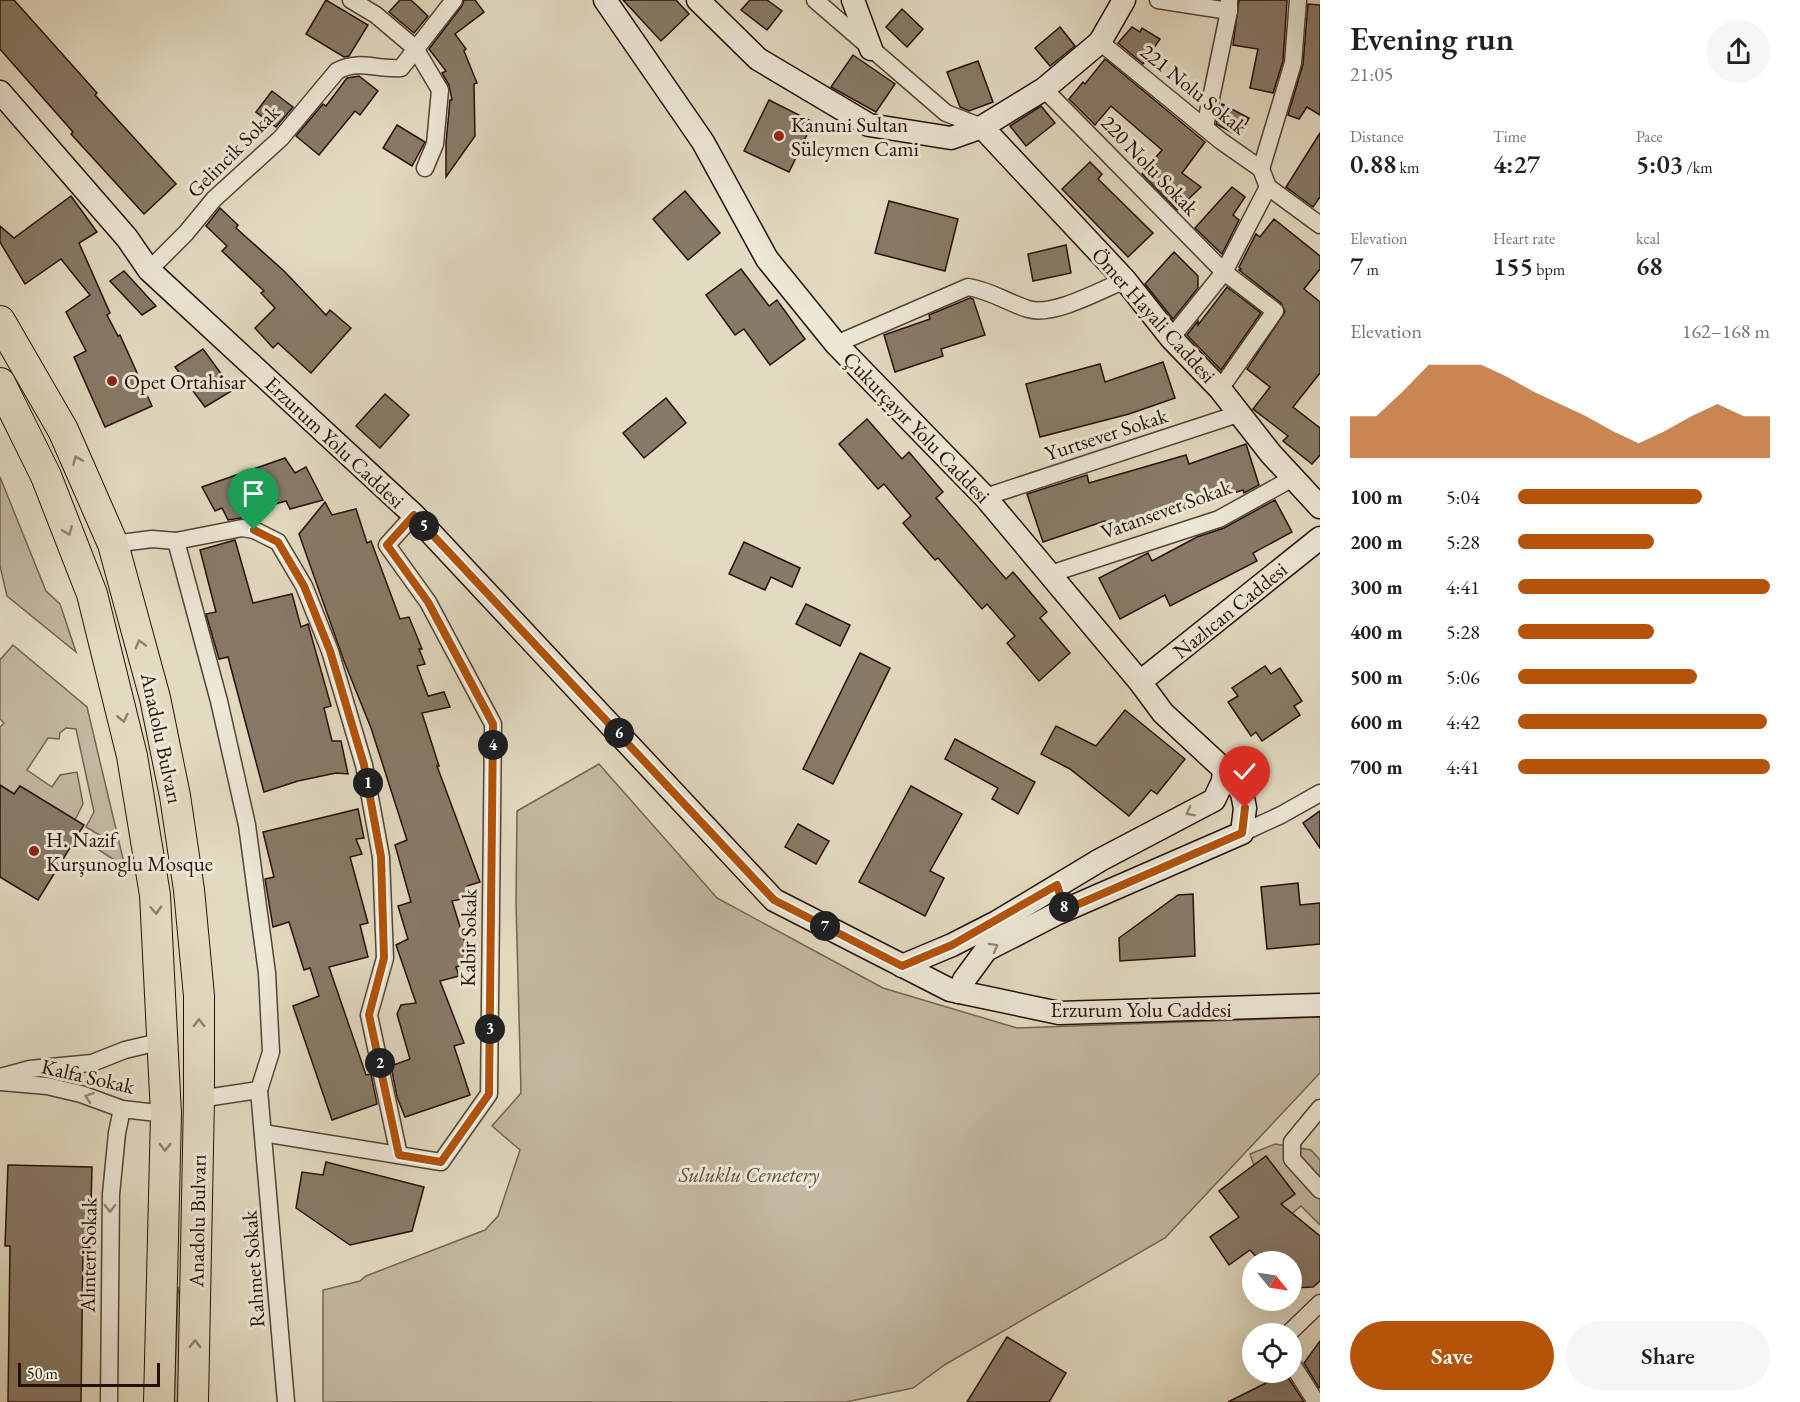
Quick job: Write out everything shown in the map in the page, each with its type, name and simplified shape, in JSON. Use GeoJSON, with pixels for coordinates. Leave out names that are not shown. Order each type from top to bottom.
{"type":"FeatureCollection","features":[{"type":"Feature","properties":{"kind":"highway","name":"Anadolu Bulvarı"},"geometry":{"type":"LineString","coordinates":[[0,321],[63,430],[113,544],[155,698],[176,796],[189,891],[199,996],[185,1079],[193,1402]]}},
{"type":"Feature","properties":{"kind":"highway","name":"Anadolu Bulvarı"},"geometry":{"type":"LineString","coordinates":[[0,382],[46,476],[77,552],[108,651],[132,756],[155,895],[163,1041],[185,1079]]}},
{"type":"Feature","properties":{"kind":"highway","name":"Anadolu Bulvarı"},"geometry":{"type":"LineString","coordinates":[[159,1402],[166,1114],[185,1079]]}},
{"type":"Feature","properties":{"kind":"street"},"geometry":{"type":"LineString","coordinates":[[351,0],[376,15],[415,48],[440,90],[435,144],[425,168]]}},
{"type":"Feature","properties":{"kind":"street"},"geometry":{"type":"LineString","coordinates":[[415,48],[454,0]]}},
{"type":"Feature","properties":{"kind":"street","name":"Çukurçayır Yolu Caddesi"},"geometry":{"type":"LineString","coordinates":[[605,0],[703,142],[767,259],[836,344],[985,497],[1163,712],[1224,770],[1242,793],[1245,808],[1242,833]]}},
{"type":"Feature","properties":{"kind":"street"},"geometry":{"type":"LineString","coordinates":[[698,0],[758,58],[869,125],[951,138],[982,127],[1044,89],[1100,42],[1124,0]]}},
{"type":"Feature","properties":{"kind":"street"},"geometry":{"type":"LineString","coordinates":[[815,0],[946,113],[982,127]]}},
{"type":"Feature","properties":{"kind":"street"},"geometry":{"type":"LineString","coordinates":[[853,0],[871,49]]}},
{"type":"Feature","properties":{"kind":"street"},"geometry":{"type":"LineString","coordinates":[[1158,0],[1229,5],[1205,127]]}},
{"type":"Feature","properties":{"kind":"street"},"geometry":{"type":"LineString","coordinates":[[1298,0],[1293,63],[1261,169],[1268,187],[1320,224]]}},
{"type":"Feature","properties":{"kind":"street","name":"221 Nolu Sokak"},"geometry":{"type":"LineString","coordinates":[[1100,42],[1261,169]]}},
{"type":"Feature","properties":{"kind":"street","name":"Gelincik Sokak"},"geometry":{"type":"LineString","coordinates":[[149,270],[186,233],[214,199],[281,138],[338,71],[349,65],[362,65],[383,70],[400,68],[415,48]]}},
{"type":"Feature","properties":{"kind":"street","name":"220 Nolu Sokak"},"geometry":{"type":"LineString","coordinates":[[1044,89],[1224,272],[1275,311],[1220,389]]}},
{"type":"Feature","properties":{"kind":"street","name":"Erzurum Yolu Caddesi"},"geometry":{"type":"LineString","coordinates":[[0,92],[120,230],[149,270],[414,515],[774,900],[950,990],[1059,1013],[1320,1005]]}},
{"type":"Feature","properties":{"kind":"street","name":"Ömer Hayali Caddesi"},"geometry":{"type":"LineString","coordinates":[[982,127],[1125,280],[1171,338],[1220,389],[1271,454],[1320,507]]}},
{"type":"Feature","properties":{"kind":"street"},"geometry":{"type":"LineString","coordinates":[[1171,338],[1224,272],[1268,187]]}},
{"type":"Feature","properties":{"kind":"street"},"geometry":{"type":"LineString","coordinates":[[836,344],[968,287],[986,290],[1031,310],[1049,311],[1125,280]]}},
{"type":"Feature","properties":{"kind":"street","name":"Yurtsever Sokak"},"geometry":{"type":"LineString","coordinates":[[985,497],[1241,413]]}},
{"type":"Feature","properties":{"kind":"street","name":"Vatansever Sokak"},"geometry":{"type":"LineString","coordinates":[[1050,574],[1219,519],[1293,478]]}},
{"type":"Feature","properties":{"kind":"street","name":"Kabir Sokak"},"geometry":{"type":"LineString","coordinates":[[263,1133],[441,1162],[489,1094],[493,724],[428,602],[387,545],[414,515]]}},
{"type":"Feature","properties":{"kind":"street"},"geometry":{"type":"LineString","coordinates":[[113,544],[152,538],[176,541],[242,528],[254,530],[278,542],[304,586],[330,651],[364,765],[381,857],[384,958],[369,1015],[399,1155]]}},
{"type":"Feature","properties":{"kind":"street","name":"Nazlıcan Caddesi"},"geometry":{"type":"LineString","coordinates":[[1140,682],[1320,538]]}},
{"type":"Feature","properties":{"kind":"street"},"geometry":{"type":"LineString","coordinates":[[176,541],[219,701],[247,825],[267,973],[271,1052],[259,1090],[263,1133]]}},
{"type":"Feature","properties":{"kind":"street"},"geometry":{"type":"LineString","coordinates":[[902,966],[952,945],[1100,860],[1214,800],[1223,781],[1224,770]]}},
{"type":"Feature","properties":{"kind":"street"},"geometry":{"type":"LineString","coordinates":[[960,992],[964,980],[986,951],[1065,910],[1242,833],[1320,793]]}},
{"type":"Feature","properties":{"kind":"street"},"geometry":{"type":"LineString","coordinates":[[1057,885],[1065,910]]}},
{"type":"Feature","properties":{"kind":"street","name":"Kalfa Sokak"},"geometry":{"type":"LineString","coordinates":[[0,1077],[30,1069],[92,1063],[125,1050],[163,1041]]}},
{"type":"Feature","properties":{"kind":"street"},"geometry":{"type":"LineString","coordinates":[[185,1079],[259,1090]]}},
{"type":"Feature","properties":{"kind":"street","name":"Kalfa Sokak"},"geometry":{"type":"LineString","coordinates":[[0,1082],[47,1086],[81,1094],[122,1109],[166,1114]]}},
{"type":"Feature","properties":{"kind":"street"},"geometry":{"type":"LineString","coordinates":[[1320,1108],[1292,1142],[1292,1159],[1320,1190]]}},
{"type":"Feature","properties":{"kind":"street","name":"Alınteri Sokak"},"geometry":{"type":"LineString","coordinates":[[109,1402],[111,1194],[117,1133],[122,1109]]}},
{"type":"Feature","properties":{"kind":"street","name":"Rahmet Sokak"},"geometry":{"type":"LineString","coordinates":[[263,1133],[286,1402]]}},
{"type":"Feature","properties":{"kind":"street"},"geometry":{"type":"LineString","coordinates":[[1299,1323],[1320,1303]]}},
{"type":"Feature","properties":{"kind":"street"},"geometry":{"type":"LineString","coordinates":[[1302,1380],[1316,1402]]}},
{"type":"Feature","properties":{"kind":"green space"},"geometry":{"type":"Polygon","coordinates":[[[0,477],[46,591],[60,604],[76,652],[7,596],[0,566],[0,477]]]}},
{"type":"Feature","properties":{"kind":"green space"},"geometry":{"type":"Polygon","coordinates":[[[13,645],[87,707],[125,867],[99,850],[106,839],[86,827],[94,812],[76,729],[66,728],[60,733],[59,739],[48,738],[27,770],[52,787],[60,775],[77,772],[83,804],[75,820],[20,786],[14,794],[0,785],[0,727],[4,723],[0,719],[0,660],[13,645]]]}},
{"type":"Feature","properties":{"kind":"green space","name":"Suluklu Cemetery"},"geometry":{"type":"Polygon","coordinates":[[[599,764],[717,898],[883,988],[1017,1028],[1320,1017],[1320,1073],[1165,1238],[946,1364],[913,1388],[846,1402],[323,1402],[323,1290],[360,1281],[366,1276],[485,1230],[498,1216],[520,1150],[492,1126],[521,1093],[516,903],[517,811],[599,764]]]}},
{"type":"Feature","properties":{"kind":"green space"},"geometry":{"type":"Polygon","coordinates":[[[1275,1144],[1311,1150],[1320,1160],[1320,1225],[1301,1206],[1282,1222],[1258,1177],[1250,1154],[1275,1144]]]}},
{"type":"Feature","properties":{"kind":"green space"},"geometry":{"type":"Polygon","coordinates":[[[178,1287],[186,1322],[183,1402],[174,1402],[178,1287]]]}},
{"type":"Feature","properties":{"kind":"building"},"geometry":{"type":"Polygon","coordinates":[[[0,0],[14,0],[97,93],[95,95],[176,184],[144,214],[71,134],[73,132],[0,49],[0,0]]]}},
{"type":"Feature","properties":{"kind":"building"},"geometry":{"type":"Polygon","coordinates":[[[326,0],[368,25],[349,56],[344,57],[306,34],[326,0]]]}},
{"type":"Feature","properties":{"kind":"building"},"geometry":{"type":"Polygon","coordinates":[[[400,0],[411,0],[428,16],[414,33],[389,12],[400,0]]]}},
{"type":"Feature","properties":{"kind":"building"},"geometry":{"type":"Polygon","coordinates":[[[464,0],[475,0],[484,12],[455,34],[466,49],[464,51],[477,83],[474,84],[475,136],[446,177],[446,143],[450,100],[452,100],[449,85],[442,73],[446,71],[429,49],[462,6],[464,0]]]}},
{"type":"Feature","properties":{"kind":"building"},"geometry":{"type":"Polygon","coordinates":[[[623,0],[676,0],[689,14],[661,41],[623,0]]]}},
{"type":"Feature","properties":{"kind":"building"},"geometry":{"type":"Polygon","coordinates":[[[750,0],[767,0],[782,11],[767,30],[741,10],[750,0]]]}},
{"type":"Feature","properties":{"kind":"building"},"geometry":{"type":"Polygon","coordinates":[[[1239,0],[1287,0],[1283,61],[1273,93],[1250,88],[1258,49],[1233,45],[1239,0]]]}},
{"type":"Feature","properties":{"kind":"building"},"geometry":{"type":"Polygon","coordinates":[[[1308,4],[1320,5],[1320,115],[1307,107],[1299,119],[1288,115],[1303,64],[1308,4]]]}},
{"type":"Feature","properties":{"kind":"building"},"geometry":{"type":"Polygon","coordinates":[[[902,9],[923,29],[907,47],[886,27],[902,9]]]}},
{"type":"Feature","properties":{"kind":"building"},"geometry":{"type":"Polygon","coordinates":[[[1060,27],[1075,46],[1050,66],[1035,48],[1060,27]]]}},
{"type":"Feature","properties":{"kind":"building"},"geometry":{"type":"Polygon","coordinates":[[[1132,27],[1140,32],[1142,28],[1160,39],[1143,64],[1118,43],[1132,27]]]}},
{"type":"Feature","properties":{"kind":"building"},"geometry":{"type":"Polygon","coordinates":[[[853,55],[895,84],[876,112],[831,87],[853,55]]]}},
{"type":"Feature","properties":{"kind":"building"},"geometry":{"type":"Polygon","coordinates":[[[1105,59],[1205,142],[1182,173],[1201,187],[1177,210],[1142,174],[1162,150],[1111,106],[1095,125],[1069,99],[1083,82],[1085,84],[1105,59]]]}},
{"type":"Feature","properties":{"kind":"building"},"geometry":{"type":"Polygon","coordinates":[[[978,61],[993,102],[969,111],[960,107],[947,72],[978,61]]]}},
{"type":"Feature","properties":{"kind":"building"},"geometry":{"type":"Polygon","coordinates":[[[359,76],[378,91],[360,115],[355,111],[319,155],[296,136],[323,104],[326,106],[347,78],[359,76]]]}},
{"type":"Feature","properties":{"kind":"building"},"geometry":{"type":"Polygon","coordinates":[[[272,91],[293,107],[276,127],[256,112],[272,91]]]}},
{"type":"Feature","properties":{"kind":"building","name":"Kanuni Sultan Süleymen Cami"},"geometry":{"type":"Polygon","coordinates":[[[769,100],[813,122],[789,172],[744,151],[769,100]]]}},
{"type":"Feature","properties":{"kind":"building"},"geometry":{"type":"Polygon","coordinates":[[[1222,104],[1249,118],[1239,136],[1216,124],[1222,104]]]}},
{"type":"Feature","properties":{"kind":"building"},"geometry":{"type":"Polygon","coordinates":[[[1041,106],[1055,123],[1026,146],[1010,126],[1041,106]]]}},
{"type":"Feature","properties":{"kind":"building"},"geometry":{"type":"Polygon","coordinates":[[[397,125],[425,142],[412,166],[383,148],[397,125]]]}},
{"type":"Feature","properties":{"kind":"building"},"geometry":{"type":"Polygon","coordinates":[[[1320,133],[1320,197],[1313,207],[1286,187],[1320,133]]]}},
{"type":"Feature","properties":{"kind":"building"},"geometry":{"type":"Polygon","coordinates":[[[1090,162],[1102,174],[1098,179],[1153,233],[1128,257],[1062,189],[1090,162]]]}},
{"type":"Feature","properties":{"kind":"building"},"geometry":{"type":"Polygon","coordinates":[[[1232,187],[1245,197],[1233,215],[1239,220],[1222,254],[1195,228],[1232,187]]]}},
{"type":"Feature","properties":{"kind":"building"},"geometry":{"type":"Polygon","coordinates":[[[685,191],[720,233],[688,260],[653,219],[685,191]]]}},
{"type":"Feature","properties":{"kind":"building"},"geometry":{"type":"Polygon","coordinates":[[[71,196],[97,232],[79,243],[110,313],[107,315],[118,336],[120,335],[152,406],[105,427],[74,357],[86,351],[66,312],[90,295],[61,259],[25,284],[0,242],[0,226],[14,238],[71,196]]]}},
{"type":"Feature","properties":{"kind":"building"},"geometry":{"type":"Polygon","coordinates":[[[889,201],[958,219],[945,271],[875,253],[889,201]]]}},
{"type":"Feature","properties":{"kind":"building"},"geometry":{"type":"Polygon","coordinates":[[[220,208],[238,225],[236,228],[284,271],[326,315],[330,310],[351,328],[311,373],[278,343],[273,348],[255,328],[275,308],[261,293],[264,291],[222,251],[227,246],[206,226],[220,208]]]}},
{"type":"Feature","properties":{"kind":"building"},"geometry":{"type":"Polygon","coordinates":[[[1274,219],[1320,256],[1320,269],[1304,289],[1320,302],[1320,373],[1293,407],[1320,428],[1320,455],[1312,464],[1283,441],[1288,436],[1253,409],[1270,387],[1247,369],[1285,312],[1281,303],[1239,270],[1241,269],[1239,267],[1256,234],[1260,237],[1274,219]]]}},
{"type":"Feature","properties":{"kind":"building"},"geometry":{"type":"Polygon","coordinates":[[[1066,245],[1071,273],[1033,281],[1028,254],[1066,245]]]}},
{"type":"Feature","properties":{"kind":"building"},"geometry":{"type":"Polygon","coordinates":[[[1174,252],[1198,276],[1198,288],[1173,319],[1145,284],[1174,252]]]}},
{"type":"Feature","properties":{"kind":"building"},"geometry":{"type":"Polygon","coordinates":[[[741,269],[769,306],[777,300],[805,339],[770,365],[744,329],[735,335],[706,295],[741,269]]]}},
{"type":"Feature","properties":{"kind":"building"},"geometry":{"type":"Polygon","coordinates":[[[124,271],[156,306],[142,315],[110,281],[124,271]]]}},
{"type":"Feature","properties":{"kind":"building"},"geometry":{"type":"Polygon","coordinates":[[[1227,287],[1261,313],[1221,370],[1187,335],[1198,321],[1198,325],[1227,287]]]}},
{"type":"Feature","properties":{"kind":"building"},"geometry":{"type":"Polygon","coordinates":[[[970,298],[973,299],[985,335],[941,349],[943,356],[895,372],[884,335],[930,319],[929,315],[970,298]]]}},
{"type":"Feature","properties":{"kind":"building"},"geometry":{"type":"Polygon","coordinates":[[[203,349],[233,390],[205,407],[175,367],[203,349]]]}},
{"type":"Feature","properties":{"kind":"building"},"geometry":{"type":"Polygon","coordinates":[[[1163,362],[1175,398],[1129,414],[1040,437],[1026,384],[1100,364],[1105,382],[1163,362]]]}},
{"type":"Feature","properties":{"kind":"building"},"geometry":{"type":"Polygon","coordinates":[[[385,394],[409,415],[380,448],[356,426],[385,394]]]}},
{"type":"Feature","properties":{"kind":"building"},"geometry":{"type":"Polygon","coordinates":[[[666,398],[686,423],[644,458],[623,433],[666,398]]]}},
{"type":"Feature","properties":{"kind":"building"},"geometry":{"type":"Polygon","coordinates":[[[867,419],[902,459],[909,452],[943,492],[936,498],[1006,579],[1013,572],[1047,612],[1040,618],[1070,653],[1039,681],[1007,643],[1015,636],[987,604],[982,609],[938,558],[935,560],[903,523],[911,516],[884,484],[878,489],[839,444],[867,419]]]}},
{"type":"Feature","properties":{"kind":"building"},"geometry":{"type":"Polygon","coordinates":[[[1246,444],[1259,485],[1244,493],[1243,490],[1156,518],[1155,512],[1107,527],[1105,521],[1043,542],[1027,494],[1087,475],[1089,483],[1186,455],[1189,464],[1246,444]]]}},
{"type":"Feature","properties":{"kind":"building"},"geometry":{"type":"Polygon","coordinates":[[[285,458],[295,473],[306,467],[323,500],[290,509],[286,501],[254,510],[241,518],[228,520],[222,508],[215,511],[202,487],[285,458]]]}},
{"type":"Feature","properties":{"kind":"building"},"geometry":{"type":"Polygon","coordinates":[[[1275,500],[1292,532],[1253,553],[1257,561],[1170,606],[1165,595],[1120,619],[1099,578],[1148,553],[1152,561],[1197,537],[1224,528],[1275,500]]]}},
{"type":"Feature","properties":{"kind":"building"},"geometry":{"type":"Polygon","coordinates":[[[325,502],[332,515],[356,509],[367,543],[371,541],[400,619],[409,617],[422,649],[419,649],[425,664],[417,666],[428,696],[444,692],[450,707],[422,713],[439,766],[437,766],[480,882],[467,886],[471,897],[452,901],[471,962],[456,967],[459,976],[440,981],[464,1043],[454,1046],[470,1095],[405,1117],[397,1097],[391,1066],[410,1059],[397,1014],[401,1005],[416,1003],[396,945],[408,939],[398,906],[411,902],[395,845],[407,840],[371,728],[344,661],[299,534],[325,502]]]}},
{"type":"Feature","properties":{"kind":"building"},"geometry":{"type":"Polygon","coordinates":[[[235,540],[253,603],[292,594],[301,627],[308,624],[331,706],[324,708],[332,741],[341,741],[348,774],[336,773],[298,781],[264,792],[228,657],[219,659],[206,614],[216,612],[200,550],[235,540]]]}},
{"type":"Feature","properties":{"kind":"building"},"geometry":{"type":"Polygon","coordinates":[[[744,542],[800,568],[792,587],[771,577],[765,590],[729,574],[744,542]]]}},
{"type":"Feature","properties":{"kind":"building"},"geometry":{"type":"Polygon","coordinates":[[[806,604],[850,625],[840,646],[796,624],[806,604]]]}},
{"type":"Feature","properties":{"kind":"building"},"geometry":{"type":"Polygon","coordinates":[[[860,653],[890,668],[833,784],[803,769],[860,653]]]}},
{"type":"Feature","properties":{"kind":"building"},"geometry":{"type":"Polygon","coordinates":[[[1265,666],[1271,674],[1280,668],[1302,701],[1294,706],[1300,715],[1262,741],[1256,732],[1251,736],[1228,702],[1238,696],[1232,688],[1265,666]]]}},
{"type":"Feature","properties":{"kind":"building"},"geometry":{"type":"Polygon","coordinates":[[[1125,710],[1185,759],[1157,794],[1151,790],[1129,816],[1070,769],[1041,754],[1056,726],[1096,746],[1125,710]]]}},
{"type":"Feature","properties":{"kind":"building"},"geometry":{"type":"Polygon","coordinates":[[[955,739],[1035,782],[1018,814],[992,799],[998,788],[945,759],[955,739]]]}},
{"type":"Feature","properties":{"kind":"building","name":"H. Nazif Kurşunoglu Mosque"},"geometry":{"type":"Polygon","coordinates":[[[0,785],[14,794],[20,786],[84,825],[38,900],[0,877],[0,785]]]}},
{"type":"Feature","properties":{"kind":"building"},"geometry":{"type":"Polygon","coordinates":[[[911,786],[962,814],[930,871],[944,878],[925,916],[859,882],[911,786]]]}},
{"type":"Feature","properties":{"kind":"building"},"geometry":{"type":"Polygon","coordinates":[[[358,809],[364,838],[356,839],[362,854],[350,857],[368,923],[360,925],[368,957],[329,967],[366,1075],[371,1074],[377,1104],[332,1120],[293,1006],[319,996],[310,968],[304,970],[289,922],[273,927],[265,879],[274,877],[263,832],[358,809]]]}},
{"type":"Feature","properties":{"kind":"building"},"geometry":{"type":"Polygon","coordinates":[[[1320,811],[1320,848],[1303,823],[1320,811]]]}},
{"type":"Feature","properties":{"kind":"building"},"geometry":{"type":"Polygon","coordinates":[[[798,824],[829,841],[816,864],[785,847],[798,824]]]}},
{"type":"Feature","properties":{"kind":"building"},"geometry":{"type":"Polygon","coordinates":[[[1298,883],[1300,905],[1320,903],[1320,944],[1267,949],[1261,887],[1298,883]]]}},
{"type":"Feature","properties":{"kind":"building"},"geometry":{"type":"Polygon","coordinates":[[[1193,894],[1195,956],[1120,961],[1119,938],[1178,895],[1193,894]]]}},
{"type":"Feature","properties":{"kind":"building"},"geometry":{"type":"Polygon","coordinates":[[[1266,1156],[1295,1194],[1281,1204],[1320,1236],[1320,1281],[1313,1287],[1302,1288],[1302,1251],[1242,1251],[1242,1256],[1229,1265],[1210,1237],[1239,1217],[1219,1191],[1266,1156]]]}},
{"type":"Feature","properties":{"kind":"building"},"geometry":{"type":"Polygon","coordinates":[[[326,1162],[424,1187],[412,1231],[350,1245],[296,1208],[302,1172],[323,1175],[326,1162]]]}},
{"type":"Feature","properties":{"kind":"building"},"geometry":{"type":"Polygon","coordinates":[[[8,1165],[92,1167],[90,1248],[83,1247],[81,1402],[8,1402],[10,1246],[5,1246],[8,1165]]]}},
{"type":"Feature","properties":{"kind":"building"},"geometry":{"type":"Polygon","coordinates":[[[1007,1337],[1066,1373],[1049,1402],[967,1402],[1007,1337]]]}},
{"type":"Feature","properties":{"kind":"building"},"geometry":{"type":"Polygon","coordinates":[[[1320,1341],[1320,1387],[1319,1388],[1304,1363],[1320,1341]]]}},
{"type":"Feature","properties":{"kind":"building"},"geometry":{"type":"Polygon","coordinates":[[[1292,1383],[1304,1402],[1228,1402],[1264,1384],[1292,1383]]]}},
{"type":"Feature","properties":{"kind":"place","name":"Kanuni Sultan Süleymen Cami"},"geometry":{"type":"Point","coordinates":[779,136]}},
{"type":"Feature","properties":{"kind":"place","name":"Opet Ortahisar"},"geometry":{"type":"Point","coordinates":[112,381]}},
{"type":"Feature","properties":{"kind":"place","name":"H. Nazif Kurşunoglu Mosque"},"geometry":{"type":"Point","coordinates":[34,851]}},
{"type":"Feature","properties":{"kind":"route"},"geometry":{"type":"LineString","coordinates":[[254,530],[278,542],[304,586],[330,651],[364,765],[381,857],[384,958],[369,1015],[399,1155],[441,1162],[489,1094],[493,724],[428,602],[387,545],[414,515],[774,900],[902,966],[952,945],[997,922],[1057,885],[1065,910],[1242,833],[1245,808]]}}]}
